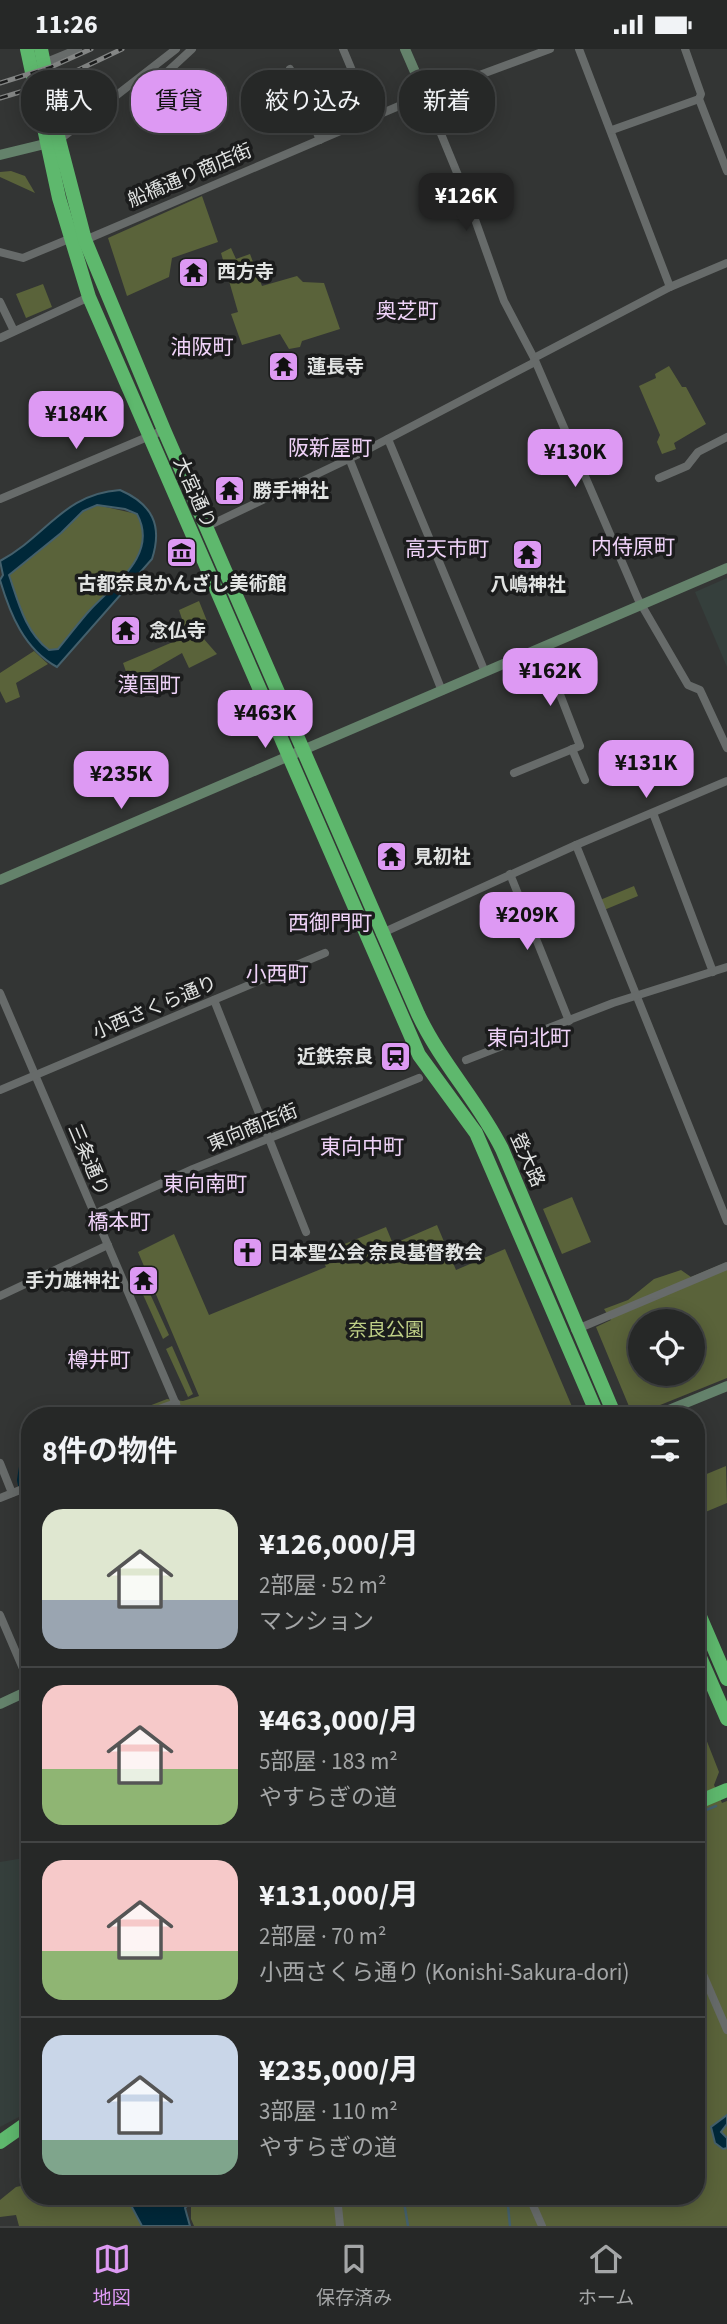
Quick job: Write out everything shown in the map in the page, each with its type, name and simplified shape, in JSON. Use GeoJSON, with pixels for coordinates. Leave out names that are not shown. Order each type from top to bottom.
{"type":"FeatureCollection","features":[{"type":"Feature","properties":{"kind":"highway","name":"大宮通り"},"geometry":{"type":"LineString","coordinates":[[28,49],[53,142],[85,240],[164,430],[305,750],[376,936]]}},
{"type":"Feature","properties":{"kind":"highway","name":"大宮通り"},"geometry":{"type":"LineString","coordinates":[[43,56],[53,142],[69,239],[89,297],[289,757],[376,936]]}},
{"type":"Feature","properties":{"kind":"highway","name":"登大路"},"geometry":{"type":"LineString","coordinates":[[376,936],[434,1048],[490,1125],[502,1149],[611,1407]]}},
{"type":"Feature","properties":{"kind":"highway","name":"登大路"},"geometry":{"type":"LineString","coordinates":[[376,936],[419,1055],[476,1133],[594,1407]]}},
{"type":"Feature","properties":{"kind":"highway"},"geometry":{"type":"LineString","coordinates":[[487,1156],[502,1149]]}},
{"type":"Feature","properties":{"kind":"highway"},"geometry":{"type":"LineString","coordinates":[[705,1628],[727,1679]]}},
{"type":"Feature","properties":{"kind":"highway"},"geometry":{"type":"LineString","coordinates":[[705,1669],[727,1719]]}},
{"type":"Feature","properties":{"kind":"highway"},"geometry":{"type":"LineString","coordinates":[[705,1799],[727,1790]]}},
{"type":"Feature","properties":{"kind":"highway"},"geometry":{"type":"LineString","coordinates":[[0,2142],[21,2127]]}},
{"type":"Feature","properties":{"kind":"street"},"geometry":{"type":"LineString","coordinates":[[16,49],[28,49]]}},
{"type":"Feature","properties":{"kind":"street"},"geometry":{"type":"LineString","coordinates":[[43,56],[78,49]]}},
{"type":"Feature","properties":{"kind":"street"},"geometry":{"type":"LineString","coordinates":[[152,70],[176,49]]}},
{"type":"Feature","properties":{"kind":"street"},"geometry":{"type":"LineString","coordinates":[[169,70],[192,49]]}},
{"type":"Feature","properties":{"kind":"street"},"geometry":{"type":"LineString","coordinates":[[343,49],[352,70]]}},
{"type":"Feature","properties":{"kind":"street"},"geometry":{"type":"LineString","coordinates":[[405,49],[414,70]]}},
{"type":"Feature","properties":{"kind":"street","name":"船橋通り商店街"},"geometry":{"type":"LineString","coordinates":[[493,70],[550,49]]}},
{"type":"Feature","properties":{"kind":"street"},"geometry":{"type":"LineString","coordinates":[[579,49],[670,287]]}},
{"type":"Feature","properties":{"kind":"street"},"geometry":{"type":"LineString","coordinates":[[685,49],[701,94],[699,99],[727,171]]}},
{"type":"Feature","properties":{"kind":"street"},"geometry":{"type":"LineString","coordinates":[[290,69],[320,139]]}},
{"type":"Feature","properties":{"kind":"street"},"geometry":{"type":"LineString","coordinates":[[0,155],[53,142],[131,87]]}},
{"type":"Feature","properties":{"kind":"street"},"geometry":{"type":"LineString","coordinates":[[612,130],[699,99]]}},
{"type":"Feature","properties":{"kind":"street","name":"船橋通り商店街"},"geometry":{"type":"LineString","coordinates":[[85,240],[335,133]]}},
{"type":"Feature","properties":{"kind":"street"},"geometry":{"type":"LineString","coordinates":[[441,133],[467,197],[503,301],[535,360],[643,604],[688,685],[701,690],[727,748]]}},
{"type":"Feature","properties":{"kind":"street"},"geometry":{"type":"LineString","coordinates":[[0,252],[23,258],[69,239]]}},
{"type":"Feature","properties":{"kind":"street"},"geometry":{"type":"LineString","coordinates":[[208,526],[388,439],[670,287],[727,263]]}},
{"type":"Feature","properties":{"kind":"street"},"geometry":{"type":"LineString","coordinates":[[0,338],[89,297]]}},
{"type":"Feature","properties":{"kind":"street"},"geometry":{"type":"LineString","coordinates":[[0,302],[14,331]]}},
{"type":"Feature","properties":{"kind":"street"},"geometry":{"type":"LineString","coordinates":[[0,499],[164,430]]}},
{"type":"Feature","properties":{"kind":"street"},"geometry":{"type":"LineString","coordinates":[[659,478],[687,466],[698,452],[727,437]]}},
{"type":"Feature","properties":{"kind":"street"},"geometry":{"type":"LineString","coordinates":[[388,439],[485,672]]}},
{"type":"Feature","properties":{"kind":"street"},"geometry":{"type":"LineString","coordinates":[[349,458],[442,691]]}},
{"type":"Feature","properties":{"kind":"street"},"geometry":{"type":"LineString","coordinates":[[0,880],[727,568]]}},
{"type":"Feature","properties":{"kind":"street"},"geometry":{"type":"LineString","coordinates":[[514,773],[580,746],[542,648]]}},
{"type":"Feature","properties":{"kind":"street"},"geometry":{"type":"LineString","coordinates":[[572,749],[585,780]]}},
{"type":"Feature","properties":{"kind":"street"},"geometry":{"type":"LineString","coordinates":[[376,936],[510,874],[727,781]]}},
{"type":"Feature","properties":{"kind":"street"},"geometry":{"type":"LineString","coordinates":[[653,813],[713,972]]}},
{"type":"Feature","properties":{"kind":"street"},"geometry":{"type":"LineString","coordinates":[[576,845],[634,997],[727,1221]]}},
{"type":"Feature","properties":{"kind":"street"},"geometry":{"type":"LineString","coordinates":[[510,874],[569,1021]]}},
{"type":"Feature","properties":{"kind":"street","name":"小西さくら通り"},"geometry":{"type":"LineString","coordinates":[[0,1090],[325,953]]}},
{"type":"Feature","properties":{"kind":"street"},"geometry":{"type":"LineString","coordinates":[[466,1060],[634,997],[727,967]]}},
{"type":"Feature","properties":{"kind":"street","name":"三条通り"},"geometry":{"type":"LineString","coordinates":[[0,993],[178,1407]]}},
{"type":"Feature","properties":{"kind":"street"},"geometry":{"type":"LineString","coordinates":[[214,1000],[306,1232]]}},
{"type":"Feature","properties":{"kind":"street","name":"東向商店街"},"geometry":{"type":"LineString","coordinates":[[101,1211],[419,1077]]}},
{"type":"Feature","properties":{"kind":"street"},"geometry":{"type":"LineString","coordinates":[[0,1296],[108,1245]]}},
{"type":"Feature","properties":{"kind":"street"},"geometry":{"type":"LineString","coordinates":[[561,1329],[578,1330],[727,1266]]}},
{"type":"Feature","properties":{"kind":"street"},"geometry":{"type":"LineString","coordinates":[[676,1407],[727,1386]]}},
{"type":"Feature","properties":{"kind":"street"},"geometry":{"type":"LineString","coordinates":[[165,1407],[176,1403]]}},
{"type":"Feature","properties":{"kind":"street"},"geometry":{"type":"LineString","coordinates":[[173,1407],[176,1403]]}},
{"type":"Feature","properties":{"kind":"street"},"geometry":{"type":"LineString","coordinates":[[0,1463],[12,1493]]}},
{"type":"Feature","properties":{"kind":"street"},"geometry":{"type":"LineString","coordinates":[[0,1498],[21,1489]]}},
{"type":"Feature","properties":{"kind":"street"},"geometry":{"type":"LineString","coordinates":[[0,1615],[21,1666]]}},
{"type":"Feature","properties":{"kind":"street"},"geometry":{"type":"LineString","coordinates":[[0,1704],[21,1693]]}},
{"type":"Feature","properties":{"kind":"street"},"geometry":{"type":"LineString","coordinates":[[705,1979],[727,2030]]}},
{"type":"Feature","properties":{"kind":"street"},"geometry":{"type":"LineString","coordinates":[[338,2205],[340,2226]]}},
{"type":"Feature","properties":{"kind":"street"},"geometry":{"type":"LineString","coordinates":[[533,2205],[542,2226]]}},
{"type":"Feature","properties":{"kind":"shaded area"},"geometry":{"type":"Polygon","coordinates":[[[727,578],[727,667],[695,592],[727,578]]]}},
{"type":"Feature","properties":{"kind":"shaded area"},"geometry":{"type":"Polygon","coordinates":[[[21,1858],[21,2116],[0,2127],[0,1862],[21,1858]]]}},
{"type":"Feature","properties":{"kind":"green space"},"geometry":{"type":"Polygon","coordinates":[[[11,171],[25,176],[35,193],[0,177],[0,172],[11,171]]]}},
{"type":"Feature","properties":{"kind":"green space"},"geometry":{"type":"Polygon","coordinates":[[[202,196],[218,242],[172,258],[169,277],[127,296],[108,238],[202,196]]]}},
{"type":"Feature","properties":{"kind":"green space"},"geometry":{"type":"Polygon","coordinates":[[[231,248],[236,259],[250,254],[262,286],[297,276],[303,282],[324,283],[340,329],[302,341],[300,347],[289,349],[280,334],[242,345],[231,314],[238,312],[221,253],[231,248]]]}},
{"type":"Feature","properties":{"kind":"green space"},"geometry":{"type":"Polygon","coordinates":[[[43,284],[52,307],[26,318],[16,294],[43,284]]]}},
{"type":"Feature","properties":{"kind":"green space"},"geometry":{"type":"Polygon","coordinates":[[[669,366],[682,387],[686,387],[706,424],[674,443],[676,449],[662,454],[657,442],[660,435],[639,386],[656,378],[655,374],[669,366]]]}},
{"type":"Feature","properties":{"kind":"green space"},"geometry":{"type":"Polygon","coordinates":[[[97,505],[137,514],[142,529],[138,556],[131,568],[90,610],[58,649],[49,650],[28,625],[8,575],[61,533],[83,511],[97,505]]]}},
{"type":"Feature","properties":{"kind":"green space"},"geometry":{"type":"Polygon","coordinates":[[[199,601],[207,621],[200,625],[203,638],[217,654],[189,668],[182,653],[130,683],[123,663],[173,642],[167,625],[182,619],[179,610],[199,601]]]}},
{"type":"Feature","properties":{"kind":"green space"},"geometry":{"type":"Polygon","coordinates":[[[34,651],[48,664],[16,683],[20,697],[6,703],[0,691],[0,673],[34,651]]]}},
{"type":"Feature","properties":{"kind":"green space"},"geometry":{"type":"Polygon","coordinates":[[[634,886],[638,896],[604,910],[600,900],[634,886]]]}},
{"type":"Feature","properties":{"kind":"green space"},"geometry":{"type":"Polygon","coordinates":[[[572,1197],[591,1242],[562,1254],[543,1209],[572,1197]]]}},
{"type":"Feature","properties":{"kind":"green space","name":"奈良公園"},"geometry":{"type":"Polygon","coordinates":[[[437,1225],[456,1270],[505,1249],[572,1407],[146,1407],[167,1399],[183,1401],[199,1396],[138,1252],[174,1234],[209,1315],[326,1267],[320,1254],[386,1227],[393,1244],[437,1225]]]}},
{"type":"Feature","properties":{"kind":"green space"},"geometry":{"type":"Polygon","coordinates":[[[727,1262],[727,1378],[655,1407],[629,1407],[596,1327],[611,1320],[604,1309],[628,1300],[654,1279],[681,1270],[691,1277],[727,1262]]]}},
{"type":"Feature","properties":{"kind":"green space"},"geometry":{"type":"Polygon","coordinates":[[[146,1285],[169,1335],[163,1339],[140,1288],[146,1285]]]}},
{"type":"Feature","properties":{"kind":"green space"},"geometry":{"type":"Polygon","coordinates":[[[172,1346],[193,1394],[188,1397],[166,1349],[172,1346]]]}},
{"type":"Feature","properties":{"kind":"green space"},"geometry":{"type":"Polygon","coordinates":[[[726,1466],[727,1503],[705,1512],[705,1475],[726,1466]]]}},
{"type":"Feature","properties":{"kind":"green space"},"geometry":{"type":"Polygon","coordinates":[[[705,1736],[719,1772],[714,1785],[722,1803],[727,1801],[727,2226],[194,2226],[191,2207],[705,2205],[705,1736]]]}},
{"type":"Feature","properties":{"kind":"green space"},"geometry":{"type":"Polygon","coordinates":[[[21,2186],[21,2205],[131,2205],[142,2226],[19,2226],[16,2215],[0,2217],[0,2200],[21,2186]]]}},
{"type":"Feature","properties":{"kind":"water"},"geometry":{"type":"Polygon","coordinates":[[[120,490],[140,502],[152,517],[155,526],[155,547],[152,559],[57,667],[36,651],[20,629],[0,580],[3,575],[0,561],[17,551],[70,507],[100,493],[120,490]],[[97,505],[83,511],[61,533],[9,575],[28,625],[49,650],[58,649],[90,610],[131,568],[138,556],[142,529],[137,514],[125,509],[97,505]]]}},
{"type":"Feature","properties":{"kind":"water"},"geometry":{"type":"Polygon","coordinates":[[[727,2115],[727,2124],[721,2132],[727,2138],[727,2148],[723,2149],[715,2143],[711,2127],[727,2115]]]}},
{"type":"Feature","properties":{"kind":"water"},"geometry":{"type":"Polygon","coordinates":[[[131,2205],[188,2205],[185,2208],[190,2226],[142,2226],[131,2205]]]}},
{"type":"Feature","properties":{"kind":"waterway"},"geometry":{"type":"LineString","coordinates":[[705,1810],[716,1806]]}},
{"type":"Feature","properties":{"kind":"waterway"},"geometry":{"type":"LineString","coordinates":[[404,2205],[408,2226]]}},
{"type":"Feature","properties":{"kind":"waterway"},"geometry":{"type":"LineString","coordinates":[[508,2205],[510,2226]]}},
{"type":"Feature","properties":{"kind":"railway"},"geometry":{"type":"LineString","coordinates":[[0,83],[51,67],[91,49]]}},
{"type":"Feature","properties":{"kind":"railway"},"geometry":{"type":"LineString","coordinates":[[0,98],[53,82],[122,49]]}},
{"type":"Feature","properties":{"kind":"place","name":"西方寺"},"geometry":{"type":"Point","coordinates":[194,272]}},
{"type":"Feature","properties":{"kind":"place","name":"蓮長寺"},"geometry":{"type":"Point","coordinates":[284,367]}},
{"type":"Feature","properties":{"kind":"place","name":"勝手神社"},"geometry":{"type":"Point","coordinates":[230,491]}},
{"type":"Feature","properties":{"kind":"place","name":"古都奈良かんざし美術館"},"geometry":{"type":"Point","coordinates":[182,553]}},
{"type":"Feature","properties":{"kind":"place","name":"八嶋神社"},"geometry":{"type":"Point","coordinates":[528,554]}},
{"type":"Feature","properties":{"kind":"place","name":"念仏寺"},"geometry":{"type":"Point","coordinates":[126,631]}},
{"type":"Feature","properties":{"kind":"place","name":"見初社"},"geometry":{"type":"Point","coordinates":[391,857]}},
{"type":"Feature","properties":{"kind":"place","name":"近鉄奈良"},"geometry":{"type":"Point","coordinates":[396,1057]}},
{"type":"Feature","properties":{"kind":"place","name":"日本聖公会 奈良基督教会"},"geometry":{"type":"Point","coordinates":[247,1253]}},
{"type":"Feature","properties":{"kind":"place","name":"手力雄神社"},"geometry":{"type":"Point","coordinates":[143,1281]}},
{"type":"Feature","properties":{"kind":"district","name":"奥芝町"},"geometry":{"type":"Point","coordinates":[407,311]}},
{"type":"Feature","properties":{"kind":"district","name":"油阪町"},"geometry":{"type":"Point","coordinates":[202,347]}},
{"type":"Feature","properties":{"kind":"district","name":"阪新屋町"},"geometry":{"type":"Point","coordinates":[330,448]}},
{"type":"Feature","properties":{"kind":"district","name":"内侍原町"},"geometry":{"type":"Point","coordinates":[633,547]}},
{"type":"Feature","properties":{"kind":"district","name":"高天市町"},"geometry":{"type":"Point","coordinates":[447,549]}},
{"type":"Feature","properties":{"kind":"district","name":"漢国町"},"geometry":{"type":"Point","coordinates":[149,685]}},
{"type":"Feature","properties":{"kind":"district","name":"西御門町"},"geometry":{"type":"Point","coordinates":[330,923]}},
{"type":"Feature","properties":{"kind":"district","name":"小西町"},"geometry":{"type":"Point","coordinates":[277,974]}},
{"type":"Feature","properties":{"kind":"district","name":"東向北町"},"geometry":{"type":"Point","coordinates":[529,1038]}},
{"type":"Feature","properties":{"kind":"district","name":"東向中町"},"geometry":{"type":"Point","coordinates":[362,1147]}},
{"type":"Feature","properties":{"kind":"district","name":"東向南町"},"geometry":{"type":"Point","coordinates":[205,1184]}},
{"type":"Feature","properties":{"kind":"district","name":"橋本町"},"geometry":{"type":"Point","coordinates":[119,1222]}},
{"type":"Feature","properties":{"kind":"district","name":"樽井町"},"geometry":{"type":"Point","coordinates":[99,1360]}}]}
